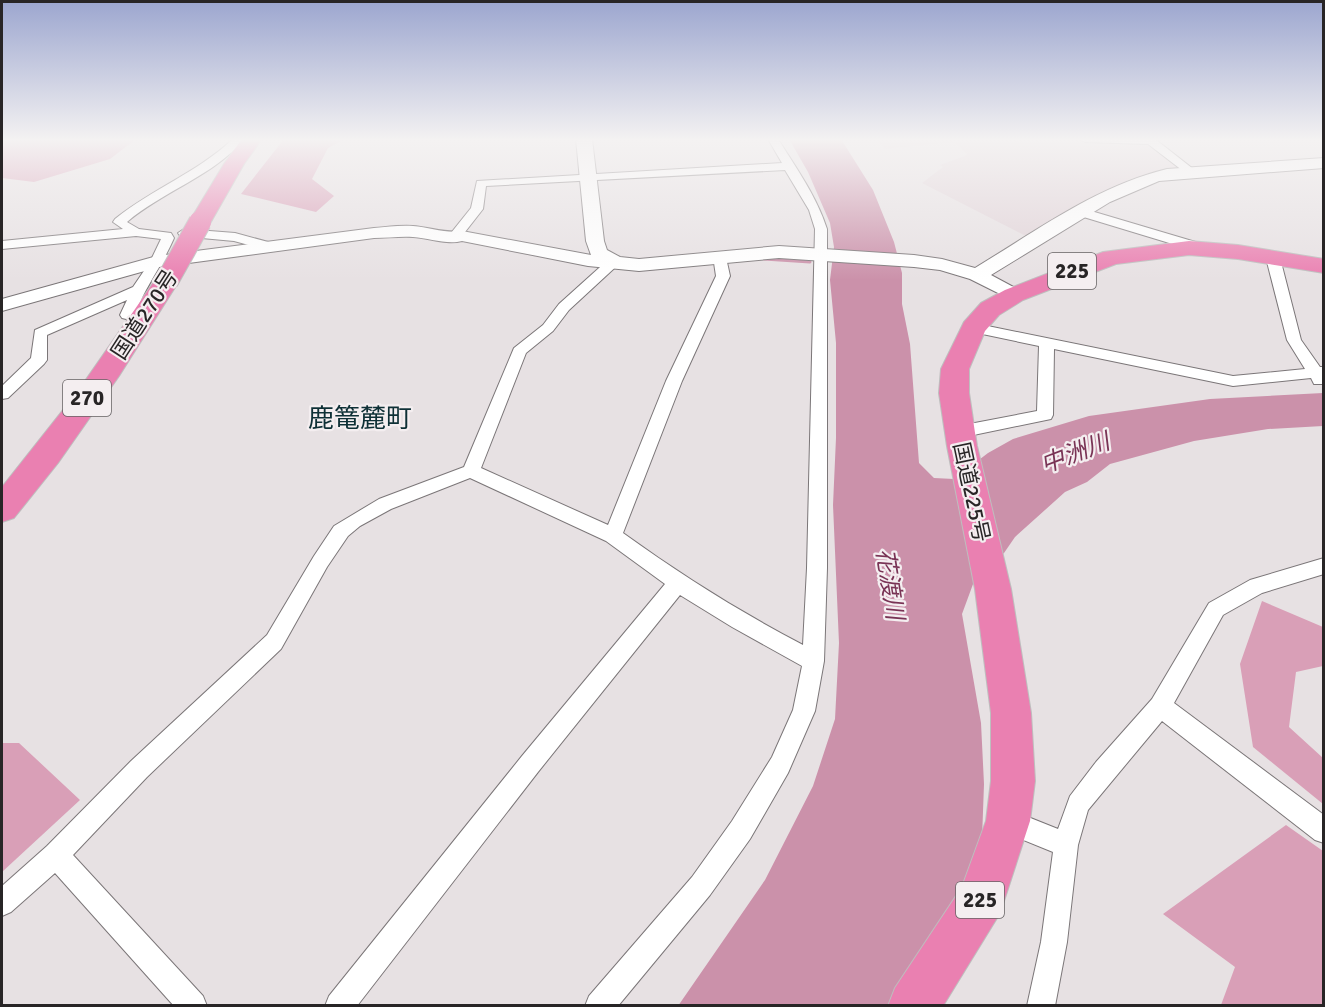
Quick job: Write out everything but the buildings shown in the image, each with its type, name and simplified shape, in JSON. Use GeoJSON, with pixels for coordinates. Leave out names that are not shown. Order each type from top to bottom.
{"type":"FeatureCollection","features":[{"type":"Feature","properties":{"kind":"highway","name":"国道270号"},"geometry":{"type":"LineString","coordinates":[[2,509],[36,469],[143,320],[162,272],[200,222],[221,186]]}},
{"type":"Feature","properties":{"kind":"highway","name":"国道225号"},"geometry":{"type":"LineString","coordinates":[[914,1005],[980,901],[1011,801],[1011,713],[993,589],[954,393],[956,369],[973,328],[990,309],[1014,295],[1112,257],[1152,250],[1204,249],[1323,266]]}},
{"type":"Feature","properties":{"kind":"street"},"geometry":{"type":"LineString","coordinates":[[136,232],[119,222],[136,208],[172,186]]}},
{"type":"Feature","properties":{"kind":"street"},"geometry":{"type":"LineString","coordinates":[[453,238],[477,209],[481,186]]}},
{"type":"Feature","properties":{"kind":"street"},"geometry":{"type":"LineString","coordinates":[[589,186],[597,250],[614,262]]}},
{"type":"Feature","properties":{"kind":"street"},"geometry":{"type":"LineString","coordinates":[[599,1005],[701,885],[741,830],[780,765],[804,711],[813,661],[823,254],[821,230],[815,210],[802,186]]}},
{"type":"Feature","properties":{"kind":"street"},"geometry":{"type":"LineString","coordinates":[[977,275],[1127,186]]}},
{"type":"Feature","properties":{"kind":"street"},"geometry":{"type":"LineString","coordinates":[[1081,212],[1204,249]]}},
{"type":"Feature","properties":{"kind":"street"},"geometry":{"type":"LineString","coordinates":[[2,305],[162,272],[267,246],[340,236],[410,231],[434,233],[453,238],[462,236],[588,260],[639,265],[768,252],[914,261],[977,275],[1014,295]]}},
{"type":"Feature","properties":{"kind":"street"},"geometry":{"type":"LineString","coordinates":[[2,245],[136,232],[166,236],[183,233],[235,237],[267,246]]}},
{"type":"Feature","properties":{"kind":"street"},"geometry":{"type":"LineString","coordinates":[[2,394],[39,360],[40,333],[138,290],[162,272],[168,238],[166,236]]}},
{"type":"Feature","properties":{"kind":"street"},"geometry":{"type":"LineString","coordinates":[[613,536],[674,381],[723,276],[720,256]]}},
{"type":"Feature","properties":{"kind":"street"},"geometry":{"type":"LineString","coordinates":[[1273,258],[1294,340],[1320,377]]}},
{"type":"Feature","properties":{"kind":"street"},"geometry":{"type":"LineString","coordinates":[[471,471],[519,351],[548,328],[564,307],[614,262]]}},
{"type":"Feature","properties":{"kind":"street"},"geometry":{"type":"LineString","coordinates":[[138,290],[127,315],[143,320]]}},
{"type":"Feature","properties":{"kind":"street"},"geometry":{"type":"LineString","coordinates":[[973,328],[1233,381],[1320,377]]}},
{"type":"Feature","properties":{"kind":"street"},"geometry":{"type":"LineString","coordinates":[[963,447],[1045,415],[1047,343]]}},
{"type":"Feature","properties":{"kind":"street"},"geometry":{"type":"LineString","coordinates":[[2,903],[56,855],[139,769],[274,642],[291,618],[310,576],[340,532],[400,498],[471,471],[613,536],[678,583],[739,621],[813,661]]}},
{"type":"Feature","properties":{"kind":"street"},"geometry":{"type":"LineString","coordinates":[[1041,1005],[1054,942],[1066,844],[1078,804],[1104,770],[1160,706],[1216,609],[1257,586],[1293,577],[1323,566]]}},
{"type":"Feature","properties":{"kind":"street"},"geometry":{"type":"LineString","coordinates":[[339,1005],[530,764],[678,583]]}},
{"type":"Feature","properties":{"kind":"street"},"geometry":{"type":"LineString","coordinates":[[1160,706],[1323,831]]}},
{"type":"Feature","properties":{"kind":"street"},"geometry":{"type":"LineString","coordinates":[[1011,801],[1066,844]]}},
{"type":"Feature","properties":{"kind":"street"},"geometry":{"type":"LineString","coordinates":[[56,855],[193,1005]]}},
{"type":"Feature","properties":{"kind":"shaded area"},"geometry":{"type":"Polygon","coordinates":[[[247,186],[321,186],[334,196],[316,212],[241,194],[247,186]]]}},
{"type":"Feature","properties":{"kind":"shaded area"},"geometry":{"type":"Polygon","coordinates":[[[928,186],[1117,186],[1028,237],[928,186]]]}},
{"type":"Feature","properties":{"kind":"shaded area"},"geometry":{"type":"Polygon","coordinates":[[[1262,601],[1323,627],[1323,666],[1296,672],[1289,727],[1323,758],[1323,804],[1253,747],[1240,664],[1262,601]]]}},
{"type":"Feature","properties":{"kind":"shaded area"},"geometry":{"type":"Polygon","coordinates":[[[2,743],[19,743],[80,800],[2,872],[2,743]]]}},
{"type":"Feature","properties":{"kind":"shaded area"},"geometry":{"type":"Polygon","coordinates":[[[1286,825],[1323,851],[1323,1005],[1221,1005],[1235,967],[1163,914],[1286,825]]]}},
{"type":"Feature","properties":{"kind":"water"},"geometry":{"type":"Polygon","coordinates":[[[814,186],[870,186],[894,242],[902,273],[902,304],[910,344],[919,463],[934,478],[954,479],[988,453],[1013,439],[1089,416],[1210,399],[1323,393],[1323,426],[1268,429],[1194,441],[1110,464],[1087,482],[1065,492],[1015,537],[1004,553],[976,576],[962,614],[981,723],[984,784],[982,839],[962,905],[888,1005],[678,1006],[765,880],[813,786],[835,719],[839,643],[833,505],[836,343],[830,280],[834,247],[830,223],[814,186]]]}},
{"type":"Feature","properties":{"kind":"waterway"},"geometry":{"type":"LineString","coordinates":[[764,259],[810,262]]}},
{"type":"Feature","properties":{"kind":"district","name":"鹿篭麓町"},"geometry":{"type":"Point","coordinates":[360,418]}},
{"type":"Feature","properties":{"kind":"water label","name":"中洲川"},"geometry":{"type":"Point","coordinates":[1075,453]}},
{"type":"Feature","properties":{"kind":"water label","name":"花渡川"},"geometry":{"type":"Point","coordinates":[890,584]}}]}
